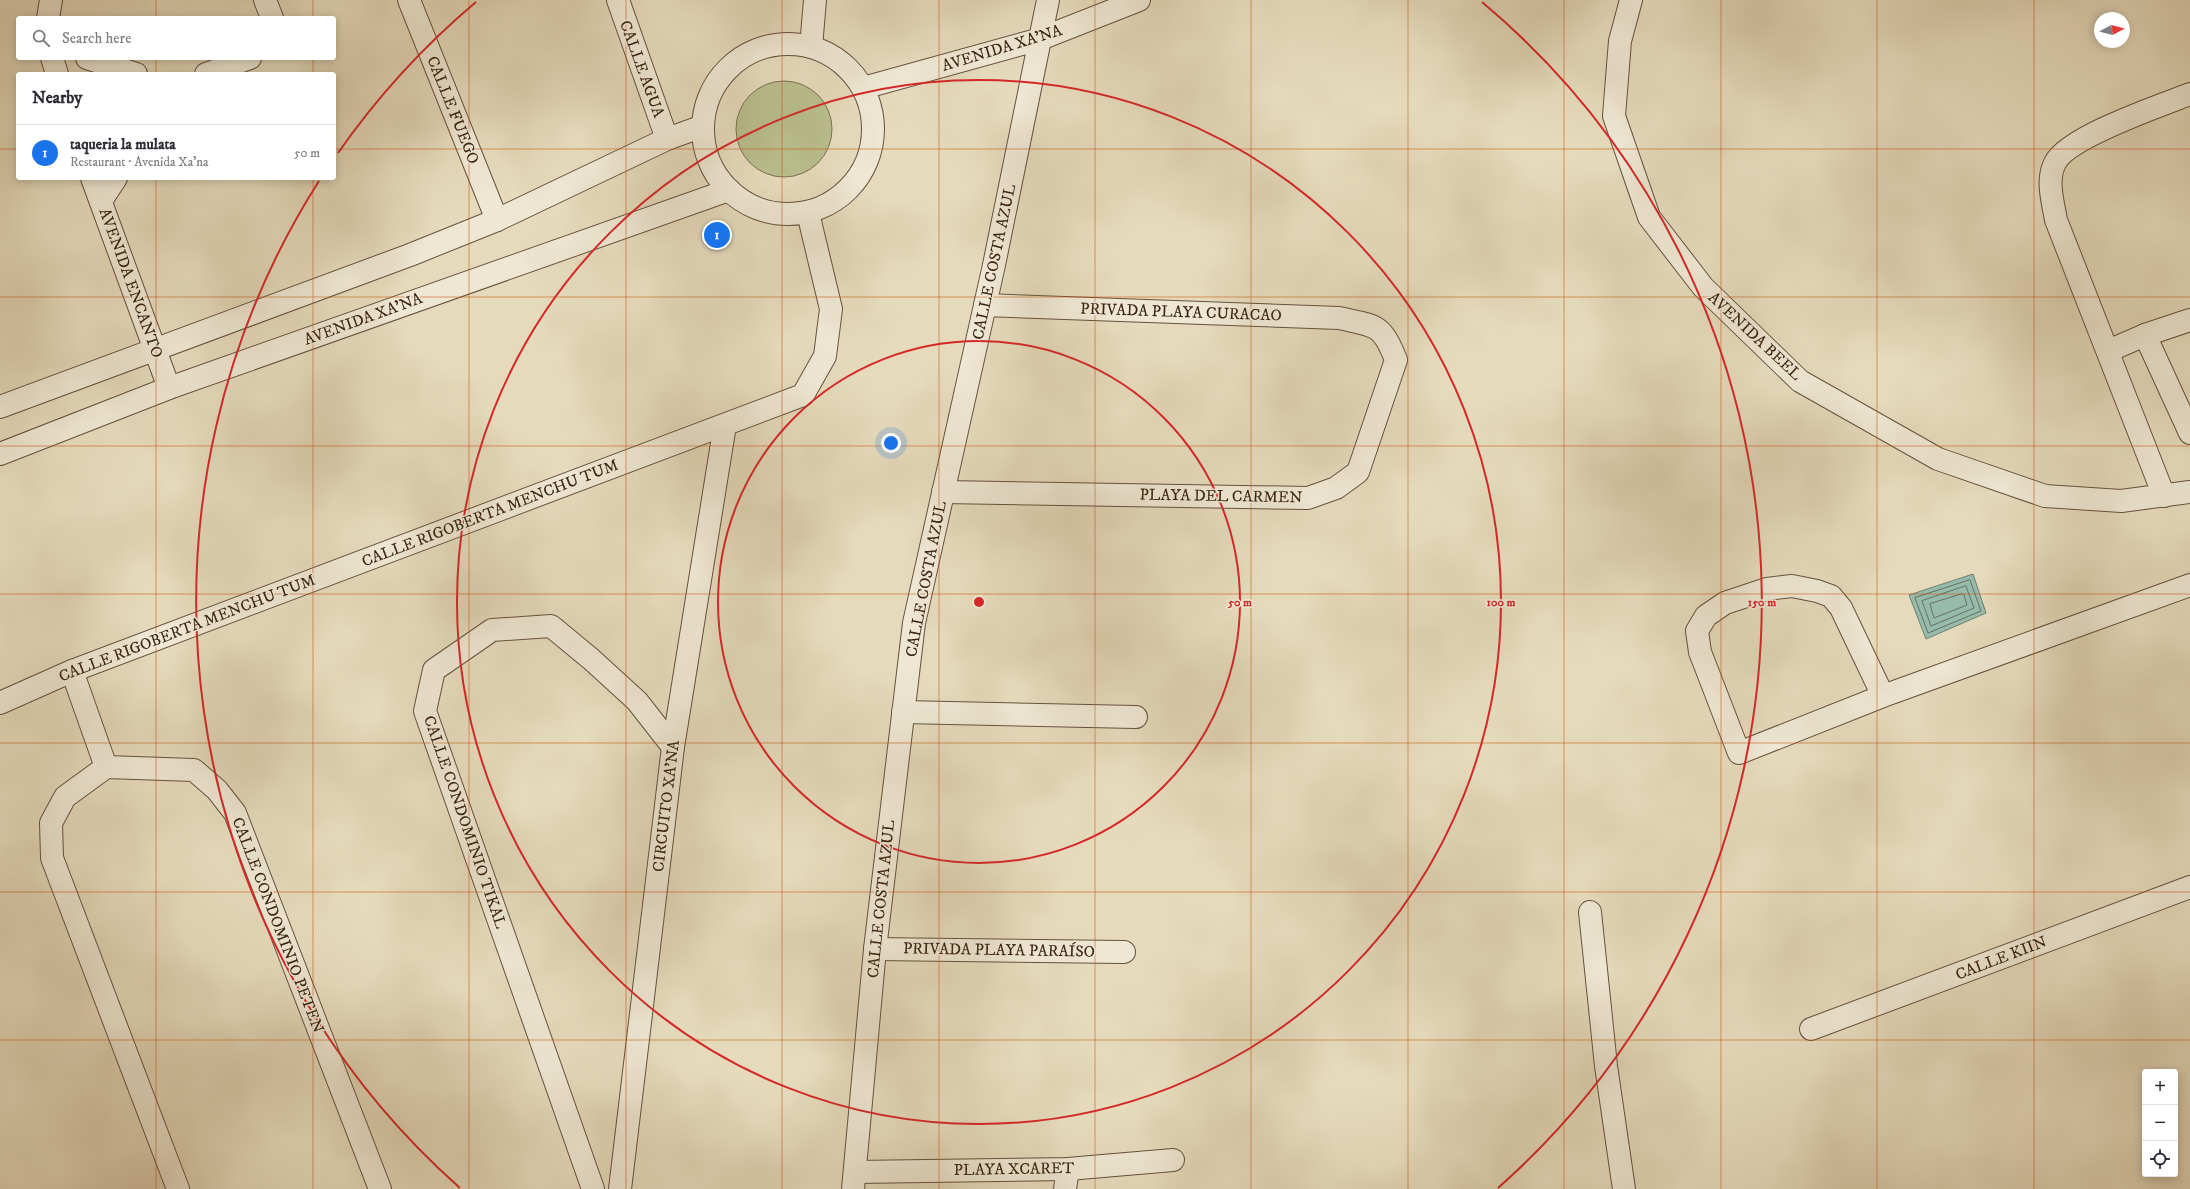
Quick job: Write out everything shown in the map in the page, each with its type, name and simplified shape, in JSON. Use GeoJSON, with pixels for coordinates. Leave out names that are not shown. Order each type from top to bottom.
{"type":"FeatureCollection","features":[{"type":"Feature","properties":{"kind":"street"},"geometry":{"type":"LineString","coordinates":[[48,16],[51,0]]}},
{"type":"Feature","properties":{"kind":"street"},"geometry":{"type":"LineString","coordinates":[[265,0],[271,16]]}},
{"type":"Feature","properties":{"kind":"street","name":"CALLE FUEGO"},"geometry":{"type":"LineString","coordinates":[[409,0],[497,220]]}},
{"type":"Feature","properties":{"kind":"street","name":"CALLE AGUA"},"geometry":{"type":"LineString","coordinates":[[618,0],[667,138]]}},
{"type":"Feature","properties":{"kind":"street"},"geometry":{"type":"LineString","coordinates":[[811,47],[814,0]]}},
{"type":"Feature","properties":{"kind":"street","name":"CALLE COSTA AZUL"},"geometry":{"type":"LineString","coordinates":[[854,1180],[875,949],[914,623],[985,305],[1048,0]]}},
{"type":"Feature","properties":{"kind":"street","name":"AVENIDA XA'NA"},"geometry":{"type":"LineString","coordinates":[[863,88],[1040,39],[1139,0]]}},
{"type":"Feature","properties":{"kind":"street","name":"AVENIDA BEEL"},"geometry":{"type":"LineString","coordinates":[[1632,0],[1620,41],[1614,116],[1648,217],[1703,287],[1800,381],[1938,459],[2046,496],[2121,501],[2190,492]]}},
{"type":"Feature","properties":{"kind":"street"},"geometry":{"type":"LineString","coordinates":[[786,44],[811,47],[838,60],[850,70],[863,88],[873,118],[872,149],[859,178],[836,200],[808,213],[779,214],[752,207],[729,190],[714,172],[706,149],[703,126],[708,101],[717,84],[738,60],[761,48],[786,44]]}},
{"type":"Feature","properties":{"kind":"street"},"geometry":{"type":"LineString","coordinates":[[53,60],[56,72]]}},
{"type":"Feature","properties":{"kind":"street"},"geometry":{"type":"LineString","coordinates":[[92,60],[130,72]]}},
{"type":"Feature","properties":{"kind":"street"},"geometry":{"type":"LineString","coordinates":[[212,72],[244,60]]}},
{"type":"Feature","properties":{"kind":"street"},"geometry":{"type":"LineString","coordinates":[[2164,496],[2056,220],[2051,178],[2055,162],[2075,143],[2139,113],[2190,94]]}},
{"type":"Feature","properties":{"kind":"street"},"geometry":{"type":"LineString","coordinates":[[0,407],[410,255],[497,220],[667,138],[703,126]]}},
{"type":"Feature","properties":{"kind":"street","name":"AVENIDA ENCANTO"},"geometry":{"type":"LineString","coordinates":[[93,180],[156,349],[169,388]]}},
{"type":"Feature","properties":{"kind":"street"},"geometry":{"type":"LineString","coordinates":[[101,201],[115,180]]}},
{"type":"Feature","properties":{"kind":"street","name":"AVENIDA XA'NA"},"geometry":{"type":"LineString","coordinates":[[0,454],[169,388],[729,190]]}},
{"type":"Feature","properties":{"kind":"street","name":"CALLE RIGOBERTA MENCHU TUM"},"geometry":{"type":"LineString","coordinates":[[0,703],[72,671],[803,395],[825,356],[831,309],[808,213]]}},
{"type":"Feature","properties":{"kind":"street","name":"PRIVADA PLAYA CURACAO"},"geometry":{"type":"LineString","coordinates":[[985,305],[1339,318],[1377,327]]}},
{"type":"Feature","properties":{"kind":"street"},"geometry":{"type":"LineString","coordinates":[[2108,351],[2145,335],[2190,320]]}},
{"type":"Feature","properties":{"kind":"street","name":"PLAYA DEL CARMEN"},"geometry":{"type":"LineString","coordinates":[[943,492],[1308,498],[1336,488],[1358,472],[1396,360],[1388,340],[1377,327]]}},
{"type":"Feature","properties":{"kind":"street"},"geometry":{"type":"LineString","coordinates":[[2145,335],[2190,433]]}},
{"type":"Feature","properties":{"kind":"street","name":"CIRCUITO XA'NA"},"geometry":{"type":"LineString","coordinates":[[620,1189],[673,747],[725,425]]}},
{"type":"Feature","properties":{"kind":"street"},"geometry":{"type":"LineString","coordinates":[[1882,696],[1842,608],[1831,596],[1817,591],[1792,586],[1767,589],[1725,603],[1706,616],[1697,631],[1700,652],[1739,753],[1882,696],[2190,585]]}},
{"type":"Feature","properties":{"kind":"street","name":"CALLE CONDOMINIO TIKAL"},"geometry":{"type":"LineString","coordinates":[[594,1189],[425,711],[434,670],[492,630],[551,626],[591,659],[637,701],[673,747]]}},
{"type":"Feature","properties":{"kind":"street"},"geometry":{"type":"LineString","coordinates":[[72,671],[106,767],[65,797],[51,823],[52,858],[178,1189]]}},
{"type":"Feature","properties":{"kind":"street"},"geometry":{"type":"LineString","coordinates":[[903,712],[1136,717]]}},
{"type":"Feature","properties":{"kind":"street","name":"CALLE CONDOMINIO PETEN"},"geometry":{"type":"LineString","coordinates":[[106,767],[194,770],[217,790],[235,813],[380,1189]]}},
{"type":"Feature","properties":{"kind":"street","name":"CALLE KIIN"},"geometry":{"type":"LineString","coordinates":[[1811,1030],[2190,887]]}},
{"type":"Feature","properties":{"kind":"street"},"geometry":{"type":"LineString","coordinates":[[1590,912],[1606,1066],[1624,1189]]}},
{"type":"Feature","properties":{"kind":"street","name":"PRIVADA PLAYA PARAÍSO"},"geometry":{"type":"LineString","coordinates":[[875,949],[1124,952]]}},
{"type":"Feature","properties":{"kind":"street","name":"PLAYA XCARET"},"geometry":{"type":"LineString","coordinates":[[854,1180],[1067,1179],[1173,1160]]}},
{"type":"Feature","properties":{"kind":"shaded area"},"geometry":{"type":"Polygon","coordinates":[[[784,81],[802,85],[818,95],[828,111],[832,129],[828,147],[818,163],[802,173],[784,177],[766,173],[750,163],[740,147],[736,129],[740,111],[750,95],[766,85],[784,81]]]}},
{"type":"Feature","properties":{"kind":"water"},"geometry":{"type":"Polygon","coordinates":[[[1973,574],[1986,613],[1926,639],[1909,595],[1973,574]]]}},
{"type":"Feature","properties":{"kind":"place","name":"taqueria la mulata"},"geometry":{"type":"Point","coordinates":[717,235]}}]}
